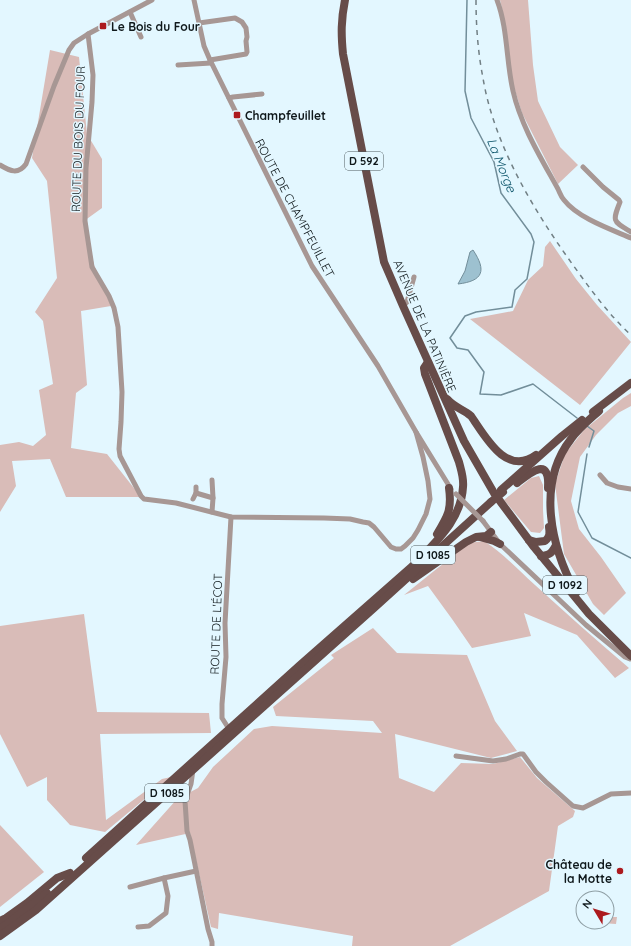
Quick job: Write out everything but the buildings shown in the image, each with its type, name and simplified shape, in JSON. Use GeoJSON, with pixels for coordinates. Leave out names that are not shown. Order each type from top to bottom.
{"type":"FeatureCollection","features":[{"type":"Feature","properties":{"kind":"main road","name":"AVENUE DE LA PATINIÈRE"},"geometry":{"type":"LineString","coordinates":[[345,0],[341,29],[343,54],[384,262],[455,423]]}},
{"type":"Feature","properties":{"kind":"main road"},"geometry":{"type":"LineString","coordinates":[[414,566],[441,537],[457,513],[464,486],[459,462],[425,374],[424,368],[428,362]]}},
{"type":"Feature","properties":{"kind":"main road","name":"D 1085"},"geometry":{"type":"LineString","coordinates":[[0,929],[41,899],[299,666],[562,436],[631,383]]}},
{"type":"Feature","properties":{"kind":"main road","name":"D 1085"},"geometry":{"type":"LineString","coordinates":[[0,936],[29,916],[374,608],[496,495],[564,438],[631,387]]}},
{"type":"Feature","properties":{"kind":"main road"},"geometry":{"type":"LineString","coordinates":[[442,394],[454,406],[471,416],[493,448],[504,456],[515,461],[531,458],[562,436]]}},
{"type":"Feature","properties":{"kind":"main road"},"geometry":{"type":"LineString","coordinates":[[590,614],[564,568],[556,545],[551,517],[550,500],[557,462],[570,439],[599,411]]}},
{"type":"Feature","properties":{"kind":"main road"},"geometry":{"type":"LineString","coordinates":[[455,423],[458,417],[467,413]]}},
{"type":"Feature","properties":{"kind":"main road","name":"D 592"},"geometry":{"type":"LineString","coordinates":[[455,423],[496,495]]}},
{"type":"Feature","properties":{"kind":"main road"},"geometry":{"type":"LineString","coordinates":[[496,495],[535,470],[540,469],[545,472],[548,482],[547,501],[550,534],[545,541],[536,542],[529,540]]}},
{"type":"Feature","properties":{"kind":"main road"},"geometry":{"type":"LineString","coordinates":[[424,554],[448,514],[452,491]]}},
{"type":"Feature","properties":{"kind":"main road","name":"D 1092"},"geometry":{"type":"LineString","coordinates":[[496,495],[529,540],[590,614],[631,657]]}},
{"type":"Feature","properties":{"kind":"main road"},"geometry":{"type":"LineString","coordinates":[[374,608],[466,542],[486,536],[491,532]]}},
{"type":"Feature","properties":{"kind":"main road"},"geometry":{"type":"LineString","coordinates":[[480,537],[500,544]]}},
{"type":"Feature","properties":{"kind":"main road"},"geometry":{"type":"LineString","coordinates":[[542,556],[548,556],[552,553],[556,545]]}},
{"type":"Feature","properties":{"kind":"main road"},"geometry":{"type":"LineString","coordinates":[[0,921],[27,903],[58,878],[70,873]]}},
{"type":"Feature","properties":{"kind":"main road"},"geometry":{"type":"LineString","coordinates":[[0,943],[21,926],[29,916]]}},
{"type":"Feature","properties":{"kind":"street"},"geometry":{"type":"LineString","coordinates":[[0,165],[14,171],[23,169],[54,86],[69,50],[74,44],[88,34],[152,0]]}},
{"type":"Feature","properties":{"kind":"street","name":"ROUTE DE CHAMPFEUILLET"},"geometry":{"type":"LineString","coordinates":[[194,0],[204,46],[210,61],[312,266],[378,366],[452,491],[483,521],[500,544],[586,625],[625,657],[631,657]]}},
{"type":"Feature","properties":{"kind":"street"},"geometry":{"type":"LineString","coordinates":[[497,0],[502,13],[509,69],[519,113],[558,189],[572,208],[598,224],[631,238]]}},
{"type":"Feature","properties":{"kind":"street"},"geometry":{"type":"LineString","coordinates":[[130,12],[141,37]]}},
{"type":"Feature","properties":{"kind":"street"},"geometry":{"type":"LineString","coordinates":[[178,65],[210,61],[246,54],[247,52],[246,28],[242,22],[235,18],[199,23]]}},
{"type":"Feature","properties":{"kind":"street","name":"ROUTE DU BOIS DU FOUR"},"geometry":{"type":"LineString","coordinates":[[88,34],[93,75],[86,168],[85,221],[92,267],[109,296],[114,308],[118,327],[122,392],[119,449],[120,456],[141,496],[144,499],[176,503],[231,517],[350,519],[369,524],[374,527],[391,546],[396,549],[401,549],[413,538],[418,530],[426,514],[430,499],[426,469],[416,432]]}},
{"type":"Feature","properties":{"kind":"street"},"geometry":{"type":"LineString","coordinates":[[229,98],[262,94]]}},
{"type":"Feature","properties":{"kind":"street"},"geometry":{"type":"LineString","coordinates":[[583,167],[603,187],[619,200],[620,202],[614,218],[616,222],[631,232]]}},
{"type":"Feature","properties":{"kind":"street"},"geometry":{"type":"LineString","coordinates":[[403,306],[407,302],[414,277]]}},
{"type":"Feature","properties":{"kind":"street"},"geometry":{"type":"LineString","coordinates":[[600,475],[607,483],[618,488],[631,489]]}},
{"type":"Feature","properties":{"kind":"street"},"geometry":{"type":"LineString","coordinates":[[212,480],[212,512]]}},
{"type":"Feature","properties":{"kind":"street"},"geometry":{"type":"LineString","coordinates":[[193,499],[196,490],[213,498]]}},
{"type":"Feature","properties":{"kind":"street","name":"ROUTE DE L'ÉCOT"},"geometry":{"type":"LineString","coordinates":[[229,730],[222,718],[222,704],[226,658],[225,623],[231,517]]}},
{"type":"Feature","properties":{"kind":"street"},"geometry":{"type":"LineString","coordinates":[[456,756],[493,761],[523,754],[536,772],[573,806],[583,808],[611,794],[631,794]]}},
{"type":"Feature","properties":{"kind":"street"},"geometry":{"type":"LineString","coordinates":[[193,770],[191,784],[185,801],[187,831],[212,946]]}},
{"type":"Feature","properties":{"kind":"street"},"geometry":{"type":"LineString","coordinates":[[130,888],[164,878],[196,871]]}},
{"type":"Feature","properties":{"kind":"street"},"geometry":{"type":"LineString","coordinates":[[138,927],[149,926],[166,913],[168,896],[164,878]]}},
{"type":"Feature","properties":{"kind":"shaded area"},"geometry":{"type":"Polygon","coordinates":[[[500,0],[528,0],[533,65],[538,101],[560,147],[578,165],[558,184],[522,113],[509,71],[500,0]]]}},
{"type":"Feature","properties":{"kind":"shaded area"},"geometry":{"type":"Polygon","coordinates":[[[50,50],[79,57],[87,134],[102,159],[102,208],[84,221],[94,265],[111,306],[81,311],[87,385],[76,393],[71,448],[107,454],[141,497],[66,497],[50,459],[12,461],[16,486],[0,512],[0,445],[19,442],[33,446],[46,435],[39,390],[53,384],[43,321],[35,312],[57,278],[47,181],[32,158],[50,50]]]}},
{"type":"Feature","properties":{"kind":"shaded area"},"geometry":{"type":"Polygon","coordinates":[[[550,241],[576,279],[597,305],[631,342],[580,405],[470,319],[513,311],[528,280],[543,266],[545,247],[550,241]]]}},
{"type":"Feature","properties":{"kind":"shaded area"},"geometry":{"type":"Polygon","coordinates":[[[631,393],[631,406],[618,413],[596,435],[580,457],[571,501],[579,529],[626,593],[604,615],[593,604],[564,554],[555,484],[565,454],[584,430],[631,393]]]}},
{"type":"Feature","properties":{"kind":"shaded area"},"geometry":{"type":"Polygon","coordinates":[[[539,476],[543,485],[544,528],[540,533],[531,532],[504,500],[531,478],[539,476]]]}},
{"type":"Feature","properties":{"kind":"shaded area"},"geometry":{"type":"Polygon","coordinates":[[[484,541],[504,556],[629,668],[615,678],[577,635],[524,613],[531,636],[472,648],[428,586],[404,595],[469,543],[484,541]]]}},
{"type":"Feature","properties":{"kind":"shaded area"},"geometry":{"type":"Polygon","coordinates":[[[84,614],[97,712],[209,713],[211,733],[100,734],[106,820],[162,779],[171,777],[105,832],[70,825],[47,800],[47,777],[27,787],[0,734],[0,626],[84,614]]]}},
{"type":"Feature","properties":{"kind":"shaded area"},"geometry":{"type":"Polygon","coordinates":[[[373,628],[397,653],[467,655],[495,721],[517,751],[491,758],[395,734],[399,778],[434,792],[461,763],[493,764],[520,757],[537,778],[575,811],[573,817],[558,826],[549,891],[450,946],[352,946],[353,936],[219,913],[218,929],[211,927],[190,833],[136,845],[177,799],[198,788],[213,767],[254,729],[272,726],[382,733],[373,721],[276,716],[273,707],[334,658],[331,655],[373,628]]]}},
{"type":"Feature","properties":{"kind":"shaded area"},"geometry":{"type":"Polygon","coordinates":[[[0,825],[44,872],[0,907],[0,825]]]}},
{"type":"Feature","properties":{"kind":"shaded area"},"geometry":{"type":"Polygon","coordinates":[[[615,917],[617,917],[616,924],[615,917]]]}},
{"type":"Feature","properties":{"kind":"water"},"geometry":{"type":"Polygon","coordinates":[[[473,250],[480,264],[480,274],[473,280],[458,284],[465,271],[470,252],[473,250]]]}},
{"type":"Feature","properties":{"kind":"waterway","name":"La Morge"},"geometry":{"type":"LineString","coordinates":[[467,0],[465,91],[471,118],[494,162],[501,193],[531,234],[534,242],[527,279],[515,290],[512,307],[476,312],[465,316],[450,338],[457,348],[468,350],[484,372],[480,394],[501,395],[533,384],[577,418]]}},
{"type":"Feature","properties":{"kind":"waterway","name":"La Morge"},"geometry":{"type":"LineString","coordinates":[[587,426],[594,431],[589,447]]}},
{"type":"Feature","properties":{"kind":"waterway","name":"La Morge"},"geometry":{"type":"LineString","coordinates":[[587,454],[578,512],[592,538],[631,558]]}},
{"type":"Feature","properties":{"kind":"railway"},"geometry":{"type":"LineString","coordinates":[[476,0],[476,20],[483,78],[488,103],[506,152],[530,200],[558,244],[600,302],[631,335]]}},
{"type":"Feature","properties":{"kind":"place","name":"Le Bois du Four"},"geometry":{"type":"Point","coordinates":[103,26]}},
{"type":"Feature","properties":{"kind":"place","name":"Champfeuillet"},"geometry":{"type":"Point","coordinates":[237,115]}},
{"type":"Feature","properties":{"kind":"place","name":"Château de la Motte"},"geometry":{"type":"Point","coordinates":[620,871]}}]}
